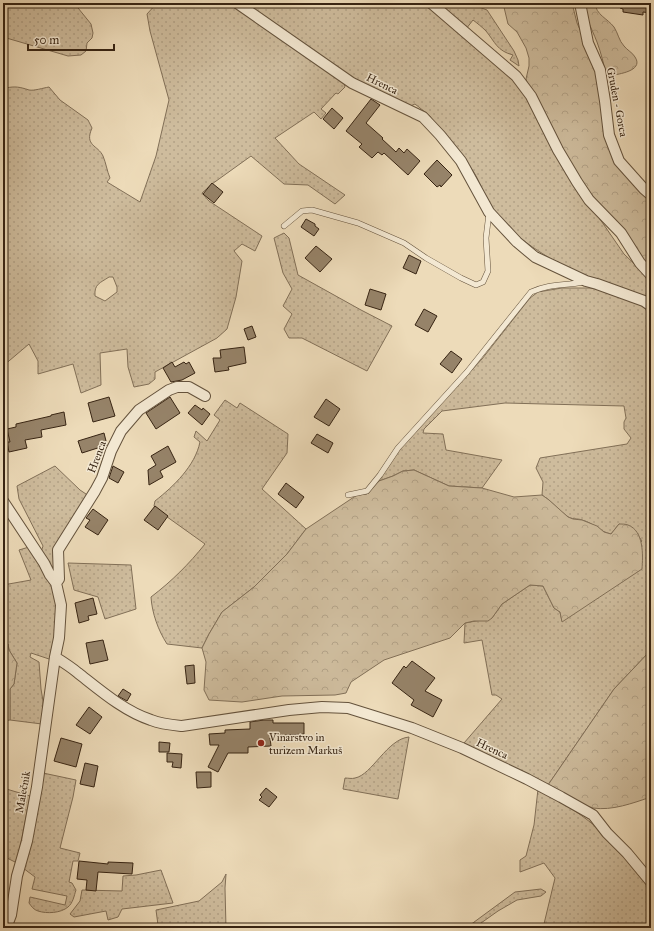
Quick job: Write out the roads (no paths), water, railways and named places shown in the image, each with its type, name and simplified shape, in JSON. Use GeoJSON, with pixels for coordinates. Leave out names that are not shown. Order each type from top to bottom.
{"type":"FeatureCollection","features":[{"type":"Feature","properties":{"kind":"street","name":"Hrenca"},"geometry":{"type":"LineString","coordinates":[[237,3],[352,83],[422,117],[440,135],[460,161],[489,212],[517,242],[535,256],[586,281],[644,301],[651,306]]}},
{"type":"Feature","properties":{"kind":"street"},"geometry":{"type":"LineString","coordinates":[[431,3],[516,76],[531,96],[576,182],[589,200],[621,233],[640,263],[651,275]]}},
{"type":"Feature","properties":{"kind":"street","name":"Gruden - Gorca"},"geometry":{"type":"LineString","coordinates":[[580,3],[588,43],[600,70],[609,135],[619,161],[651,195]]}},
{"type":"Feature","properties":{"kind":"street","name":"Hrenca"},"geometry":{"type":"LineString","coordinates":[[56,583],[59,579],[58,550],[102,478],[111,451],[121,431],[139,410],[169,390],[177,387],[188,387],[205,396]]}},
{"type":"Feature","properties":{"kind":"street","name":"Hrenca"},"geometry":{"type":"LineString","coordinates":[[3,501],[56,583],[61,605]]}},
{"type":"Feature","properties":{"kind":"street","name":"Malečnik"},"geometry":{"type":"LineString","coordinates":[[6,928],[11,915],[17,876],[27,841],[37,787],[59,638],[61,605]]}},
{"type":"Feature","properties":{"kind":"street","name":"Hrenca"},"geometry":{"type":"LineString","coordinates":[[55,657],[77,672],[105,695],[128,709],[150,720],[167,724],[182,726],[289,710],[322,707],[348,708],[420,731],[462,748],[527,779],[561,796],[593,815],[651,882]]}},
{"type":"Feature","properties":{"kind":"lane"},"geometry":{"type":"LineString","coordinates":[[284,226],[302,211],[312,210],[358,223],[404,243],[426,258],[476,285],[483,282],[488,271],[486,238],[489,212]]}},
{"type":"Feature","properties":{"kind":"lane"},"geometry":{"type":"LineString","coordinates":[[348,495],[367,491],[398,448],[466,372],[531,292],[552,285],[572,284],[586,281]]}},
{"type":"Feature","properties":{"kind":"place","name":"Vinarstvo in turizem Markuš"},"geometry":{"type":"Point","coordinates":[261,743]}}]}
